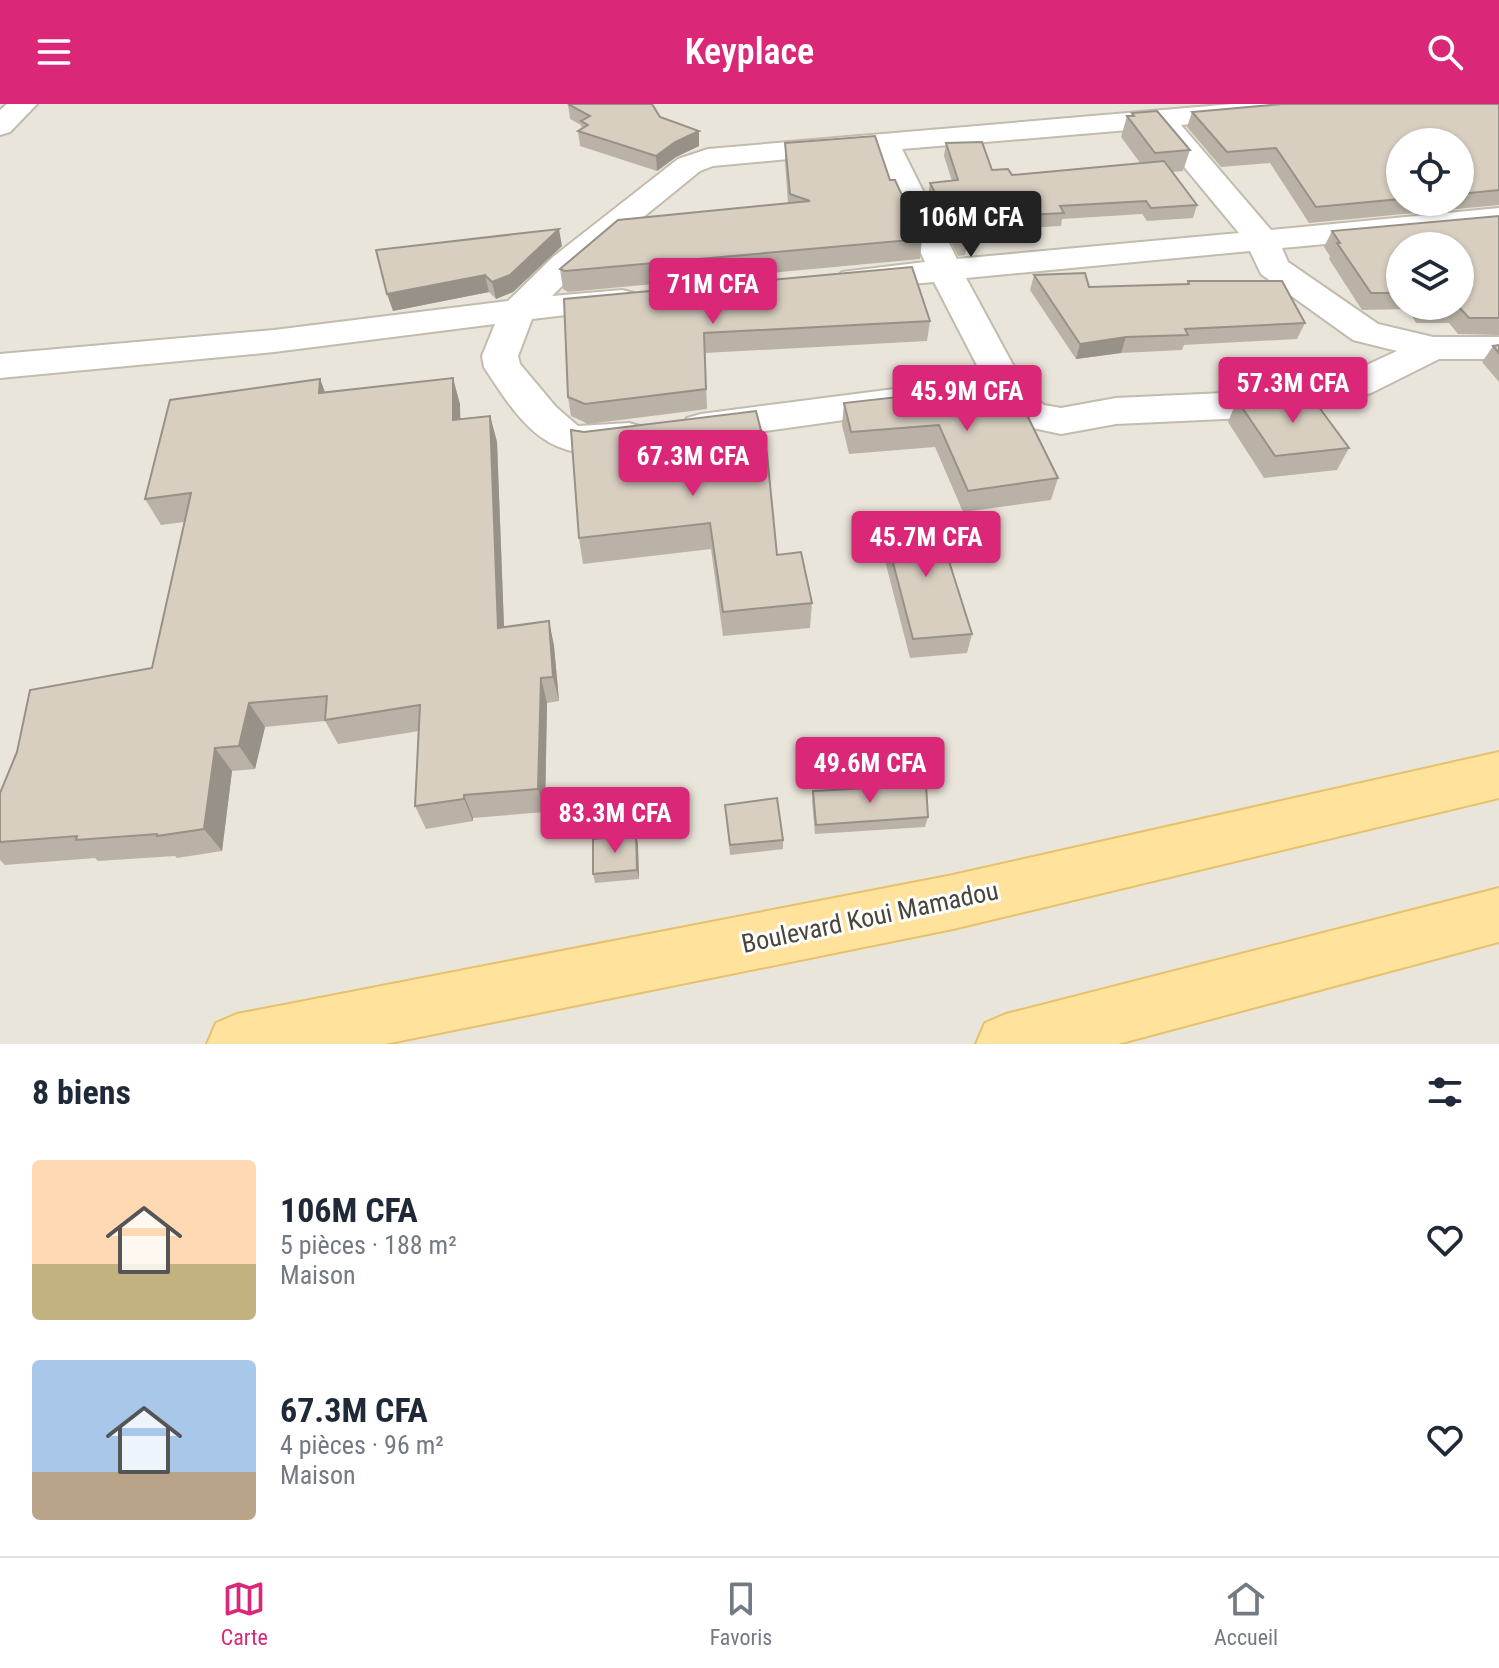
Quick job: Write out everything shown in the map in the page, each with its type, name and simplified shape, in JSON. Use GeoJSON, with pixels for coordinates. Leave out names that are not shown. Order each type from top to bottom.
{"type":"FeatureCollection","features":[{"type":"Feature","properties":{"kind":"main road","name":"Boulevard Koui Mamadou"},"geometry":{"type":"LineString","coordinates":[[237,1044],[953,902],[1499,775]]}},
{"type":"Feature","properties":{"kind":"main road"},"geometry":{"type":"LineString","coordinates":[[1006,1044],[1499,915]]}},
{"type":"Feature","properties":{"kind":"street"},"geometry":{"type":"LineString","coordinates":[[0,126],[23,104]]}},
{"type":"Feature","properties":{"kind":"street"},"geometry":{"type":"LineString","coordinates":[[1012,399],[982,394],[954,396],[588,441],[564,436],[550,425],[502,367],[500,356],[518,310],[565,264],[689,165],[708,158],[1324,104]]}},
{"type":"Feature","properties":{"kind":"street"},"geometry":{"type":"LineString","coordinates":[[1161,120],[1263,241],[1273,267],[1366,332],[1433,348],[1499,348]]}},
{"type":"Feature","properties":{"kind":"street"},"geometry":{"type":"LineString","coordinates":[[884,141],[945,270],[1012,399],[1033,416],[1061,421],[1116,411],[1291,403],[1358,384],[1433,348]]}},
{"type":"Feature","properties":{"kind":"street"},"geometry":{"type":"LineString","coordinates":[[818,282],[1499,218]]}},
{"type":"Feature","properties":{"kind":"street"},"geometry":{"type":"LineString","coordinates":[[0,366],[274,341],[518,310],[660,297]]}},
{"type":"Feature","properties":{"kind":"shaded area"},"geometry":{"type":"Polygon","coordinates":[[[0,104],[1499,104],[1499,1044],[0,1044],[0,104]]]}},
{"type":"Feature","properties":{"kind":"building"},"geometry":{"type":"Polygon","coordinates":[[[568,104],[652,104],[660,117],[699,131],[675,142],[656,156],[578,131],[588,125],[581,121],[590,116],[568,104]]]}},
{"type":"Feature","properties":{"kind":"building"},"geometry":{"type":"Polygon","coordinates":[[[1282,104],[1499,104],[1499,190],[1474,193],[1474,128],[1386,128],[1386,200],[1316,207],[1276,148],[1227,152],[1192,112],[1282,104]]]}},
{"type":"Feature","properties":{"kind":"building"},"geometry":{"type":"Polygon","coordinates":[[[1157,111],[1190,150],[1155,153],[1127,116],[1157,111]]]}},
{"type":"Feature","properties":{"kind":"building"},"geometry":{"type":"Polygon","coordinates":[[[875,136],[890,180],[895,180],[922,239],[565,271],[560,269],[618,220],[810,201],[790,194],[785,143],[875,136]]]}},
{"type":"Feature","properties":{"kind":"building"},"geometry":{"type":"Polygon","coordinates":[[[982,142],[992,170],[1008,169],[1012,175],[1164,161],[1197,205],[1151,208],[1146,201],[1060,206],[1064,213],[967,218],[968,242],[960,242],[930,183],[958,180],[946,143],[982,142]]]}},
{"type":"Feature","properties":{"kind":"building"},"geometry":{"type":"Polygon","coordinates":[[[1499,216],[1499,318],[1474,318],[1474,232],[1386,232],[1386,293],[1371,293],[1332,231],[1499,216]]]}},
{"type":"Feature","properties":{"kind":"building"},"geometry":{"type":"Polygon","coordinates":[[[559,229],[510,275],[492,282],[485,275],[387,294],[376,250],[559,229]]]}},
{"type":"Feature","properties":{"kind":"building"},"geometry":{"type":"Polygon","coordinates":[[[912,267],[930,321],[704,333],[706,389],[585,404],[568,397],[564,299],[912,267]]]}},
{"type":"Feature","properties":{"kind":"building"},"geometry":{"type":"Polygon","coordinates":[[[1085,273],[1089,287],[1189,284],[1188,281],[1282,281],[1305,323],[1185,329],[1188,335],[1126,337],[1080,344],[1034,275],[1085,273]]]}},
{"type":"Feature","properties":{"kind":"building"},"geometry":{"type":"Polygon","coordinates":[[[453,378],[453,420],[490,416],[498,628],[549,621],[553,677],[541,678],[538,789],[464,795],[464,799],[415,806],[420,705],[325,720],[327,696],[249,703],[239,746],[215,748],[204,829],[157,836],[76,840],[77,836],[0,842],[0,793],[17,752],[30,690],[152,668],[191,493],[145,499],[170,400],[320,379],[319,393],[453,378]]]}},
{"type":"Feature","properties":{"kind":"building"},"geometry":{"type":"Polygon","coordinates":[[[987,387],[1005,391],[1022,405],[1058,478],[968,491],[939,425],[851,432],[844,403],[987,387]]]}},
{"type":"Feature","properties":{"kind":"building"},"geometry":{"type":"Polygon","coordinates":[[[1310,395],[1349,448],[1275,456],[1237,400],[1310,395]]]}},
{"type":"Feature","properties":{"kind":"building"},"geometry":{"type":"Polygon","coordinates":[[[756,411],[767,454],[777,555],[801,552],[812,603],[723,612],[710,523],[579,538],[571,430],[584,432],[756,411]]]}},
{"type":"Feature","properties":{"kind":"building"},"geometry":{"type":"Polygon","coordinates":[[[935,517],[972,634],[913,639],[882,521],[935,517]]]}},
{"type":"Feature","properties":{"kind":"building"},"geometry":{"type":"Polygon","coordinates":[[[926,785],[928,817],[816,825],[813,791],[926,785]]]}},
{"type":"Feature","properties":{"kind":"building"},"geometry":{"type":"Polygon","coordinates":[[[777,798],[783,840],[730,845],[725,805],[777,798]]]}},
{"type":"Feature","properties":{"kind":"building"},"geometry":{"type":"Polygon","coordinates":[[[636,835],[637,870],[593,874],[593,839],[636,835]]]}}]}
